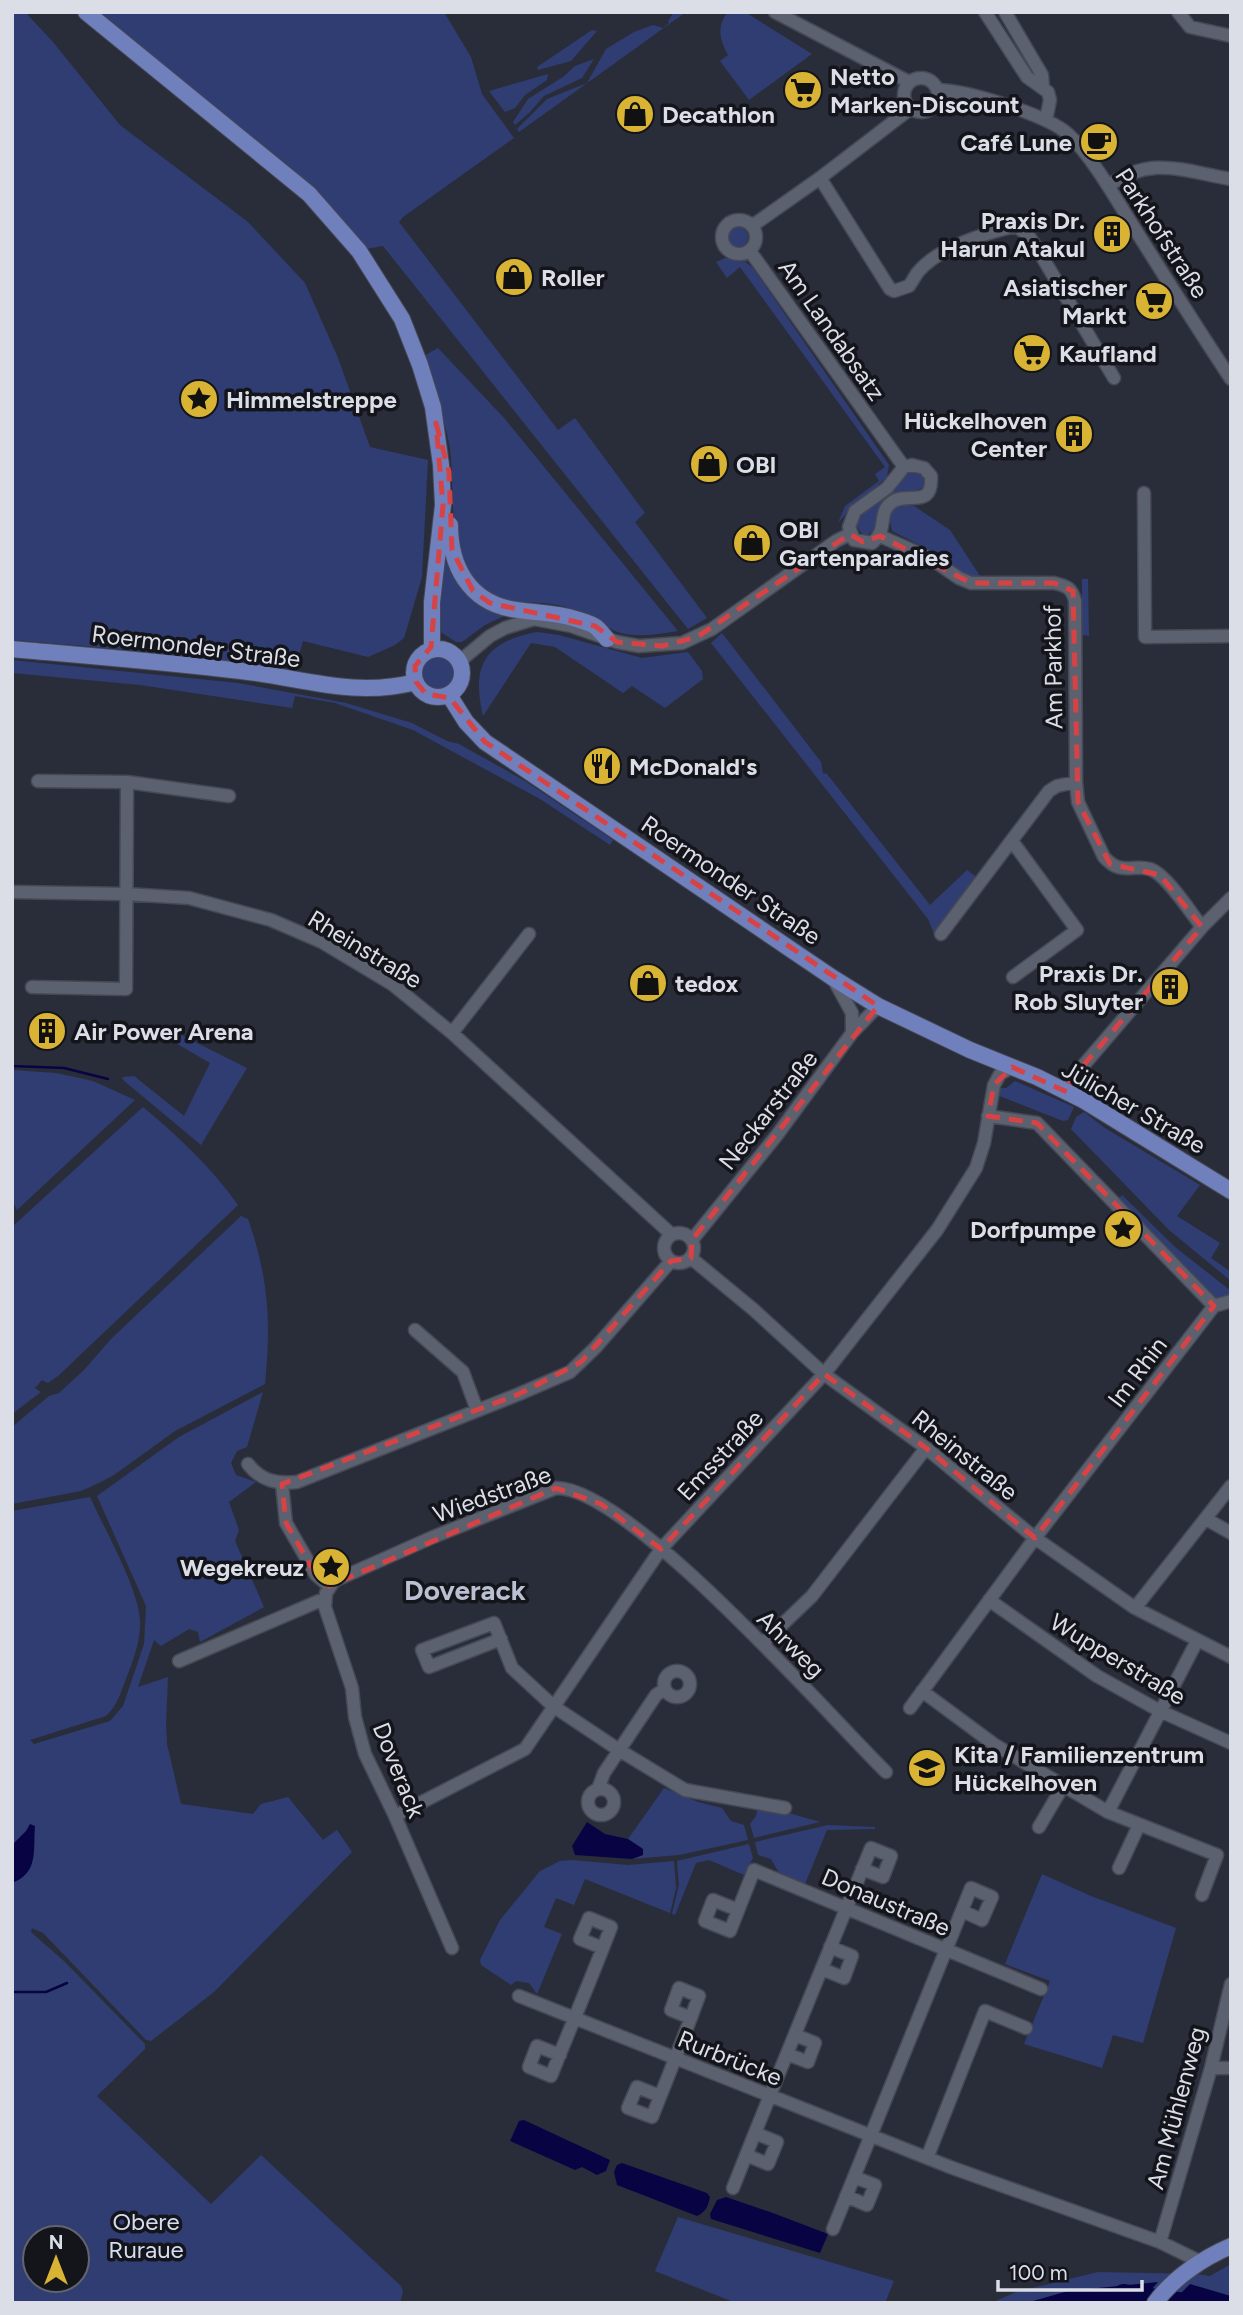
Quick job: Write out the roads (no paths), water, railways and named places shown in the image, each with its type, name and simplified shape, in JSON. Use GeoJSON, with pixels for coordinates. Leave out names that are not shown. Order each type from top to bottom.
{"type":"FeatureCollection","features":[{"type":"Feature","properties":{"kind":"main road"},"geometry":{"type":"LineString","coordinates":[[86,12],[309,194],[359,251],[402,319],[420,365],[436,423],[443,505],[432,602],[432,650]]}},
{"type":"Feature","properties":{"kind":"main road"},"geometry":{"type":"LineString","coordinates":[[436,423],[444,437],[449,472],[452,551],[459,573],[473,591],[501,606],[552,612],[595,626],[607,639]]}},
{"type":"Feature","properties":{"kind":"main road","name":"Roermonder Straße"},"geometry":{"type":"LineString","coordinates":[[12,649],[243,671],[352,690],[381,690],[416,682]]}},
{"type":"Feature","properties":{"kind":"main road"},"geometry":{"type":"LineString","coordinates":[[432,650],[448,651],[460,661],[460,684],[449,695],[433,697],[420,689],[414,674],[419,659],[432,650]]}},
{"type":"Feature","properties":{"kind":"main road","name":"Roermonder Straße"},"geometry":{"type":"LineString","coordinates":[[449,695],[466,722],[485,742],[833,978],[878,1006],[970,1051],[1012,1067]]}},
{"type":"Feature","properties":{"kind":"main road","name":"Jülicher Straße"},"geometry":{"type":"LineString","coordinates":[[1012,1067],[1067,1092],[1158,1144],[1231,1191]]}},
{"type":"Feature","properties":{"kind":"main road"},"geometry":{"type":"LineString","coordinates":[[1155,2303],[1183,2275],[1231,2246]]}},
{"type":"Feature","properties":{"kind":"street"},"geometry":{"type":"LineString","coordinates":[[775,12],[909,82]]}},
{"type":"Feature","properties":{"kind":"street"},"geometry":{"type":"LineString","coordinates":[[937,90],[964,94],[1046,120],[1050,96],[1027,77],[985,12]]}},
{"type":"Feature","properties":{"kind":"street"},"geometry":{"type":"LineString","coordinates":[[1004,12],[1042,75],[1043,88]]}},
{"type":"Feature","properties":{"kind":"street"},"geometry":{"type":"LineString","coordinates":[[1178,12],[1190,27],[1231,36]]}},
{"type":"Feature","properties":{"kind":"street"},"geometry":{"type":"LineString","coordinates":[[914,79],[927,79],[933,82],[937,90],[937,102],[925,112],[910,109],[903,95],[909,82],[914,79]]}},
{"type":"Feature","properties":{"kind":"street","name":"Am Landabsatz"},"geometry":{"type":"LineString","coordinates":[[752,226],[910,109]]}},
{"type":"Feature","properties":{"kind":"street","name":"Parkhofstraße"},"geometry":{"type":"LineString","coordinates":[[1046,120],[1067,133],[1108,186],[1231,379]]}},
{"type":"Feature","properties":{"kind":"street"},"geometry":{"type":"LineString","coordinates":[[1108,186],[1122,175],[1138,169],[1160,167],[1231,179]]}},
{"type":"Feature","properties":{"kind":"street"},"geometry":{"type":"LineString","coordinates":[[820,178],[890,289],[894,291],[909,286],[917,273],[931,260],[952,248],[986,233],[1016,226],[1029,236],[1114,378]]}},
{"type":"Feature","properties":{"kind":"street","name":"Am Landabsatz"},"geometry":{"type":"LineString","coordinates":[[741,220],[752,226],[756,238],[750,251],[740,255],[730,253],[724,247],[721,238],[724,228],[731,222],[741,220]]}},
{"type":"Feature","properties":{"kind":"street","name":"Am Landabsatz"},"geometry":{"type":"LineString","coordinates":[[750,251],[904,467],[912,465],[924,468],[931,477],[930,489],[921,499],[897,499],[891,503],[885,511],[880,536]]}},
{"type":"Feature","properties":{"kind":"street"},"geometry":{"type":"LineString","coordinates":[[880,536],[872,543],[854,540],[850,534],[849,522],[855,511],[895,480],[904,467]]}},
{"type":"Feature","properties":{"kind":"street"},"geometry":{"type":"LineString","coordinates":[[1144,493],[1144,637],[1231,636]]}},
{"type":"Feature","properties":{"kind":"street"},"geometry":{"type":"LineString","coordinates":[[460,661],[490,636],[534,619],[570,626],[607,639],[639,646],[681,643],[712,629],[836,541],[850,534]]}},
{"type":"Feature","properties":{"kind":"street","name":"Am Parkhof"},"geometry":{"type":"LineString","coordinates":[[880,536],[930,558],[958,578],[971,583],[1054,583],[1073,591],[1078,802],[1104,857],[1110,864],[1116,868],[1150,869],[1160,875],[1202,927]]}},
{"type":"Feature","properties":{"kind":"street"},"geometry":{"type":"LineString","coordinates":[[38,781],[127,782],[229,796]]}},
{"type":"Feature","properties":{"kind":"street"},"geometry":{"type":"LineString","coordinates":[[32,987],[126,989],[127,782]]}},
{"type":"Feature","properties":{"kind":"street"},"geometry":{"type":"LineString","coordinates":[[941,934],[1049,791],[1057,786],[1076,782]]}},
{"type":"Feature","properties":{"kind":"street"},"geometry":{"type":"LineString","coordinates":[[1012,841],[1077,930],[1013,977]]}},
{"type":"Feature","properties":{"kind":"street","name":"Rheinstraße"},"geometry":{"type":"LineString","coordinates":[[12,892],[189,898],[290,927],[343,953],[392,984],[452,1033],[671,1234],[684,1234],[692,1240]]}},
{"type":"Feature","properties":{"kind":"street"},"geometry":{"type":"LineString","coordinates":[[1067,1092],[1070,1081],[1202,927],[1231,898]]}},
{"type":"Feature","properties":{"kind":"street"},"geometry":{"type":"LineString","coordinates":[[452,1033],[529,933]]}},
{"type":"Feature","properties":{"kind":"street"},"geometry":{"type":"LineString","coordinates":[[833,978],[852,1013],[852,1033]]}},
{"type":"Feature","properties":{"kind":"street","name":"Neckarstraße"},"geometry":{"type":"LineString","coordinates":[[692,1240],[777,1135],[852,1033],[878,1006]]}},
{"type":"Feature","properties":{"kind":"street","name":"Emsstraße"},"geometry":{"type":"LineString","coordinates":[[395,1816],[525,1749],[661,1549],[824,1374],[937,1230],[976,1168],[984,1143],[994,1085],[1000,1074],[1012,1067]]}},
{"type":"Feature","properties":{"kind":"street"},"geometry":{"type":"LineString","coordinates":[[988,1116],[1037,1123],[1214,1306],[1231,1301]]}},
{"type":"Feature","properties":{"kind":"street"},"geometry":{"type":"LineString","coordinates":[[671,1234],[664,1252],[671,1261],[682,1264],[691,1258],[695,1246],[692,1240]]}},
{"type":"Feature","properties":{"kind":"street","name":"Rheinstraße"},"geometry":{"type":"LineString","coordinates":[[691,1258],[754,1310],[824,1374],[926,1448],[1035,1538],[1135,1608],[1231,1657]]}},
{"type":"Feature","properties":{"kind":"street"},"geometry":{"type":"LineString","coordinates":[[248,1464],[268,1481],[282,1484],[297,1482],[570,1372],[596,1347],[671,1261]]}},
{"type":"Feature","properties":{"kind":"street","name":"Im Rhin"},"geometry":{"type":"LineString","coordinates":[[910,1708],[1035,1538],[1214,1306]]}},
{"type":"Feature","properties":{"kind":"street"},"geometry":{"type":"LineString","coordinates":[[415,1330],[463,1372],[477,1410]]}},
{"type":"Feature","properties":{"kind":"street"},"geometry":{"type":"LineString","coordinates":[[763,1643],[812,1596],[926,1448]]}},
{"type":"Feature","properties":{"kind":"street"},"geometry":{"type":"LineString","coordinates":[[179,1661],[319,1601],[325,1601],[329,1586],[316,1575],[286,1523],[282,1484]]}},
{"type":"Feature","properties":{"kind":"street"},"geometry":{"type":"LineString","coordinates":[[1135,1608],[1231,1486]]}},
{"type":"Feature","properties":{"kind":"street","name":"Wiedstraße"},"geometry":{"type":"LineString","coordinates":[[329,1586],[334,1581],[433,1538],[556,1488],[583,1493],[601,1503],[661,1549]]}},
{"type":"Feature","properties":{"kind":"street"},"geometry":{"type":"LineString","coordinates":[[1206,1518],[1231,1533]]}},
{"type":"Feature","properties":{"kind":"street","name":"Ahrweg"},"geometry":{"type":"LineString","coordinates":[[661,1549],[763,1643],[886,1772]]}},
{"type":"Feature","properties":{"kind":"street","name":"Doverack"},"geometry":{"type":"LineString","coordinates":[[325,1601],[352,1688],[355,1717],[365,1754],[452,1948]]}},
{"type":"Feature","properties":{"kind":"street","name":"Wupperstraße"},"geometry":{"type":"LineString","coordinates":[[989,1601],[1097,1676],[1160,1711],[1231,1743]]}},
{"type":"Feature","properties":{"kind":"street"},"geometry":{"type":"LineString","coordinates":[[501,1639],[429,1667],[422,1650],[494,1623],[501,1639],[512,1668],[553,1706],[619,1750],[685,1790],[785,1808]]}},
{"type":"Feature","properties":{"kind":"street"},"geometry":{"type":"LineString","coordinates":[[1108,1812],[1197,1641]]}},
{"type":"Feature","properties":{"kind":"street"},"geometry":{"type":"LineString","coordinates":[[598,1789],[604,1773],[619,1750],[656,1695],[665,1689]]}},
{"type":"Feature","properties":{"kind":"street"},"geometry":{"type":"LineString","coordinates":[[922,1691],[995,1745],[1108,1812],[1217,1855],[1202,1895]]}},
{"type":"Feature","properties":{"kind":"street"},"geometry":{"type":"LineString","coordinates":[[1039,1827],[1063,1786]]}},
{"type":"Feature","properties":{"kind":"street"},"geometry":{"type":"LineString","coordinates":[[1119,1868],[1139,1825]]}},
{"type":"Feature","properties":{"kind":"street"},"geometry":{"type":"LineString","coordinates":[[733,2188],[862,1868]]}},
{"type":"Feature","properties":{"kind":"street","name":"Donaustraße"},"geometry":{"type":"LineString","coordinates":[[738,1910],[754,1870],[1041,1989]]}},
{"type":"Feature","properties":{"kind":"street"},"geometry":{"type":"LineString","coordinates":[[833,2229],[962,1911]]}},
{"type":"Feature","properties":{"kind":"street"},"geometry":{"type":"LineString","coordinates":[[822,1969],[844,1978],[852,1956],[830,1947]]}},
{"type":"Feature","properties":{"kind":"street"},"geometry":{"type":"LineString","coordinates":[[560,2055],[603,1948]]}},
{"type":"Feature","properties":{"kind":"street","name":"Am Mühlenweg"},"geometry":{"type":"LineString","coordinates":[[1160,2242],[1211,2068],[1231,1984]]}},
{"type":"Feature","properties":{"kind":"street","name":"Rurbrücke"},"geometry":{"type":"LineString","coordinates":[[519,1996],[1010,2190],[1160,2242],[1201,2262]]}},
{"type":"Feature","properties":{"kind":"street"},"geometry":{"type":"LineString","coordinates":[[927,2158],[985,2011],[1026,2028]]}},
{"type":"Feature","properties":{"kind":"street"},"geometry":{"type":"LineString","coordinates":[[660,2096],[691,2018]]}},
{"type":"Feature","properties":{"kind":"street"},"geometry":{"type":"LineString","coordinates":[[787,2054],[807,2062],[811,2053],[815,2043],[795,2035]]}},
{"type":"Feature","properties":{"kind":"street"},"geometry":{"type":"LineString","coordinates":[[1211,2068],[1231,2068]]}},
{"type":"Feature","properties":{"kind":"street"},"geometry":{"type":"LineString","coordinates":[[746,2155],[768,2164],[778,2142],[755,2133]]}},
{"type":"Feature","properties":{"kind":"street"},"geometry":{"type":"LineString","coordinates":[[846,2196],[867,2205],[872,2195],[875,2185],[854,2177]]}},
{"type":"Feature","properties":{"kind":"waterway"},"geometry":{"type":"LineString","coordinates":[[12,1066],[64,1068],[108,1079]]}},
{"type":"Feature","properties":{"kind":"waterway"},"geometry":{"type":"LineString","coordinates":[[12,1992],[46,1992],[67,1983]]}},
{"type":"Feature","properties":{"kind":"waterway"},"geometry":{"type":"LineString","coordinates":[[1123,2293],[1192,2303]]}},
{"type":"Feature","properties":{"kind":"place","name":"Netto Marken-Discount"},"geometry":{"type":"Point","coordinates":[803,90]}},
{"type":"Feature","properties":{"kind":"place","name":"Decathlon"},"geometry":{"type":"Point","coordinates":[635,114]}},
{"type":"Feature","properties":{"kind":"place","name":"Café Lune"},"geometry":{"type":"Point","coordinates":[1099,142]}},
{"type":"Feature","properties":{"kind":"place","name":"Praxis Dr. Harun Atakul"},"geometry":{"type":"Point","coordinates":[1112,234]}},
{"type":"Feature","properties":{"kind":"place","name":"Roller"},"geometry":{"type":"Point","coordinates":[514,277]}},
{"type":"Feature","properties":{"kind":"place","name":"Asiatischer Markt"},"geometry":{"type":"Point","coordinates":[1154,301]}},
{"type":"Feature","properties":{"kind":"place","name":"Kaufland"},"geometry":{"type":"Point","coordinates":[1032,353]}},
{"type":"Feature","properties":{"kind":"place","name":"Himmelstreppe"},"geometry":{"type":"Point","coordinates":[199,399]}},
{"type":"Feature","properties":{"kind":"place","name":"Hückelhoven Center"},"geometry":{"type":"Point","coordinates":[1074,434]}},
{"type":"Feature","properties":{"kind":"place","name":"OBI"},"geometry":{"type":"Point","coordinates":[709,464]}},
{"type":"Feature","properties":{"kind":"place","name":"OBI Gartenparadies"},"geometry":{"type":"Point","coordinates":[752,543]}},
{"type":"Feature","properties":{"kind":"place","name":"McDonald's"},"geometry":{"type":"Point","coordinates":[602,766]}},
{"type":"Feature","properties":{"kind":"place","name":"tedox"},"geometry":{"type":"Point","coordinates":[648,983]}},
{"type":"Feature","properties":{"kind":"place","name":"Praxis Dr. Rob Sluyter"},"geometry":{"type":"Point","coordinates":[1170,987]}},
{"type":"Feature","properties":{"kind":"place","name":"Air Power Arena"},"geometry":{"type":"Point","coordinates":[47,1031]}},
{"type":"Feature","properties":{"kind":"place","name":"Dorfpumpe"},"geometry":{"type":"Point","coordinates":[1123,1229]}},
{"type":"Feature","properties":{"kind":"place","name":"Wegekreuz"},"geometry":{"type":"Point","coordinates":[331,1567]}},
{"type":"Feature","properties":{"kind":"place","name":"Kita / Familienzentrum Hückelhoven"},"geometry":{"type":"Point","coordinates":[927,1768]}},
{"type":"Feature","properties":{"kind":"district","name":"Doverack"},"geometry":{"type":"Point","coordinates":[465,1590]}},
{"type":"Feature","properties":{"kind":"park label","name":"Obere Ruraue"},"geometry":{"type":"Point","coordinates":[146,2235]}}]}
